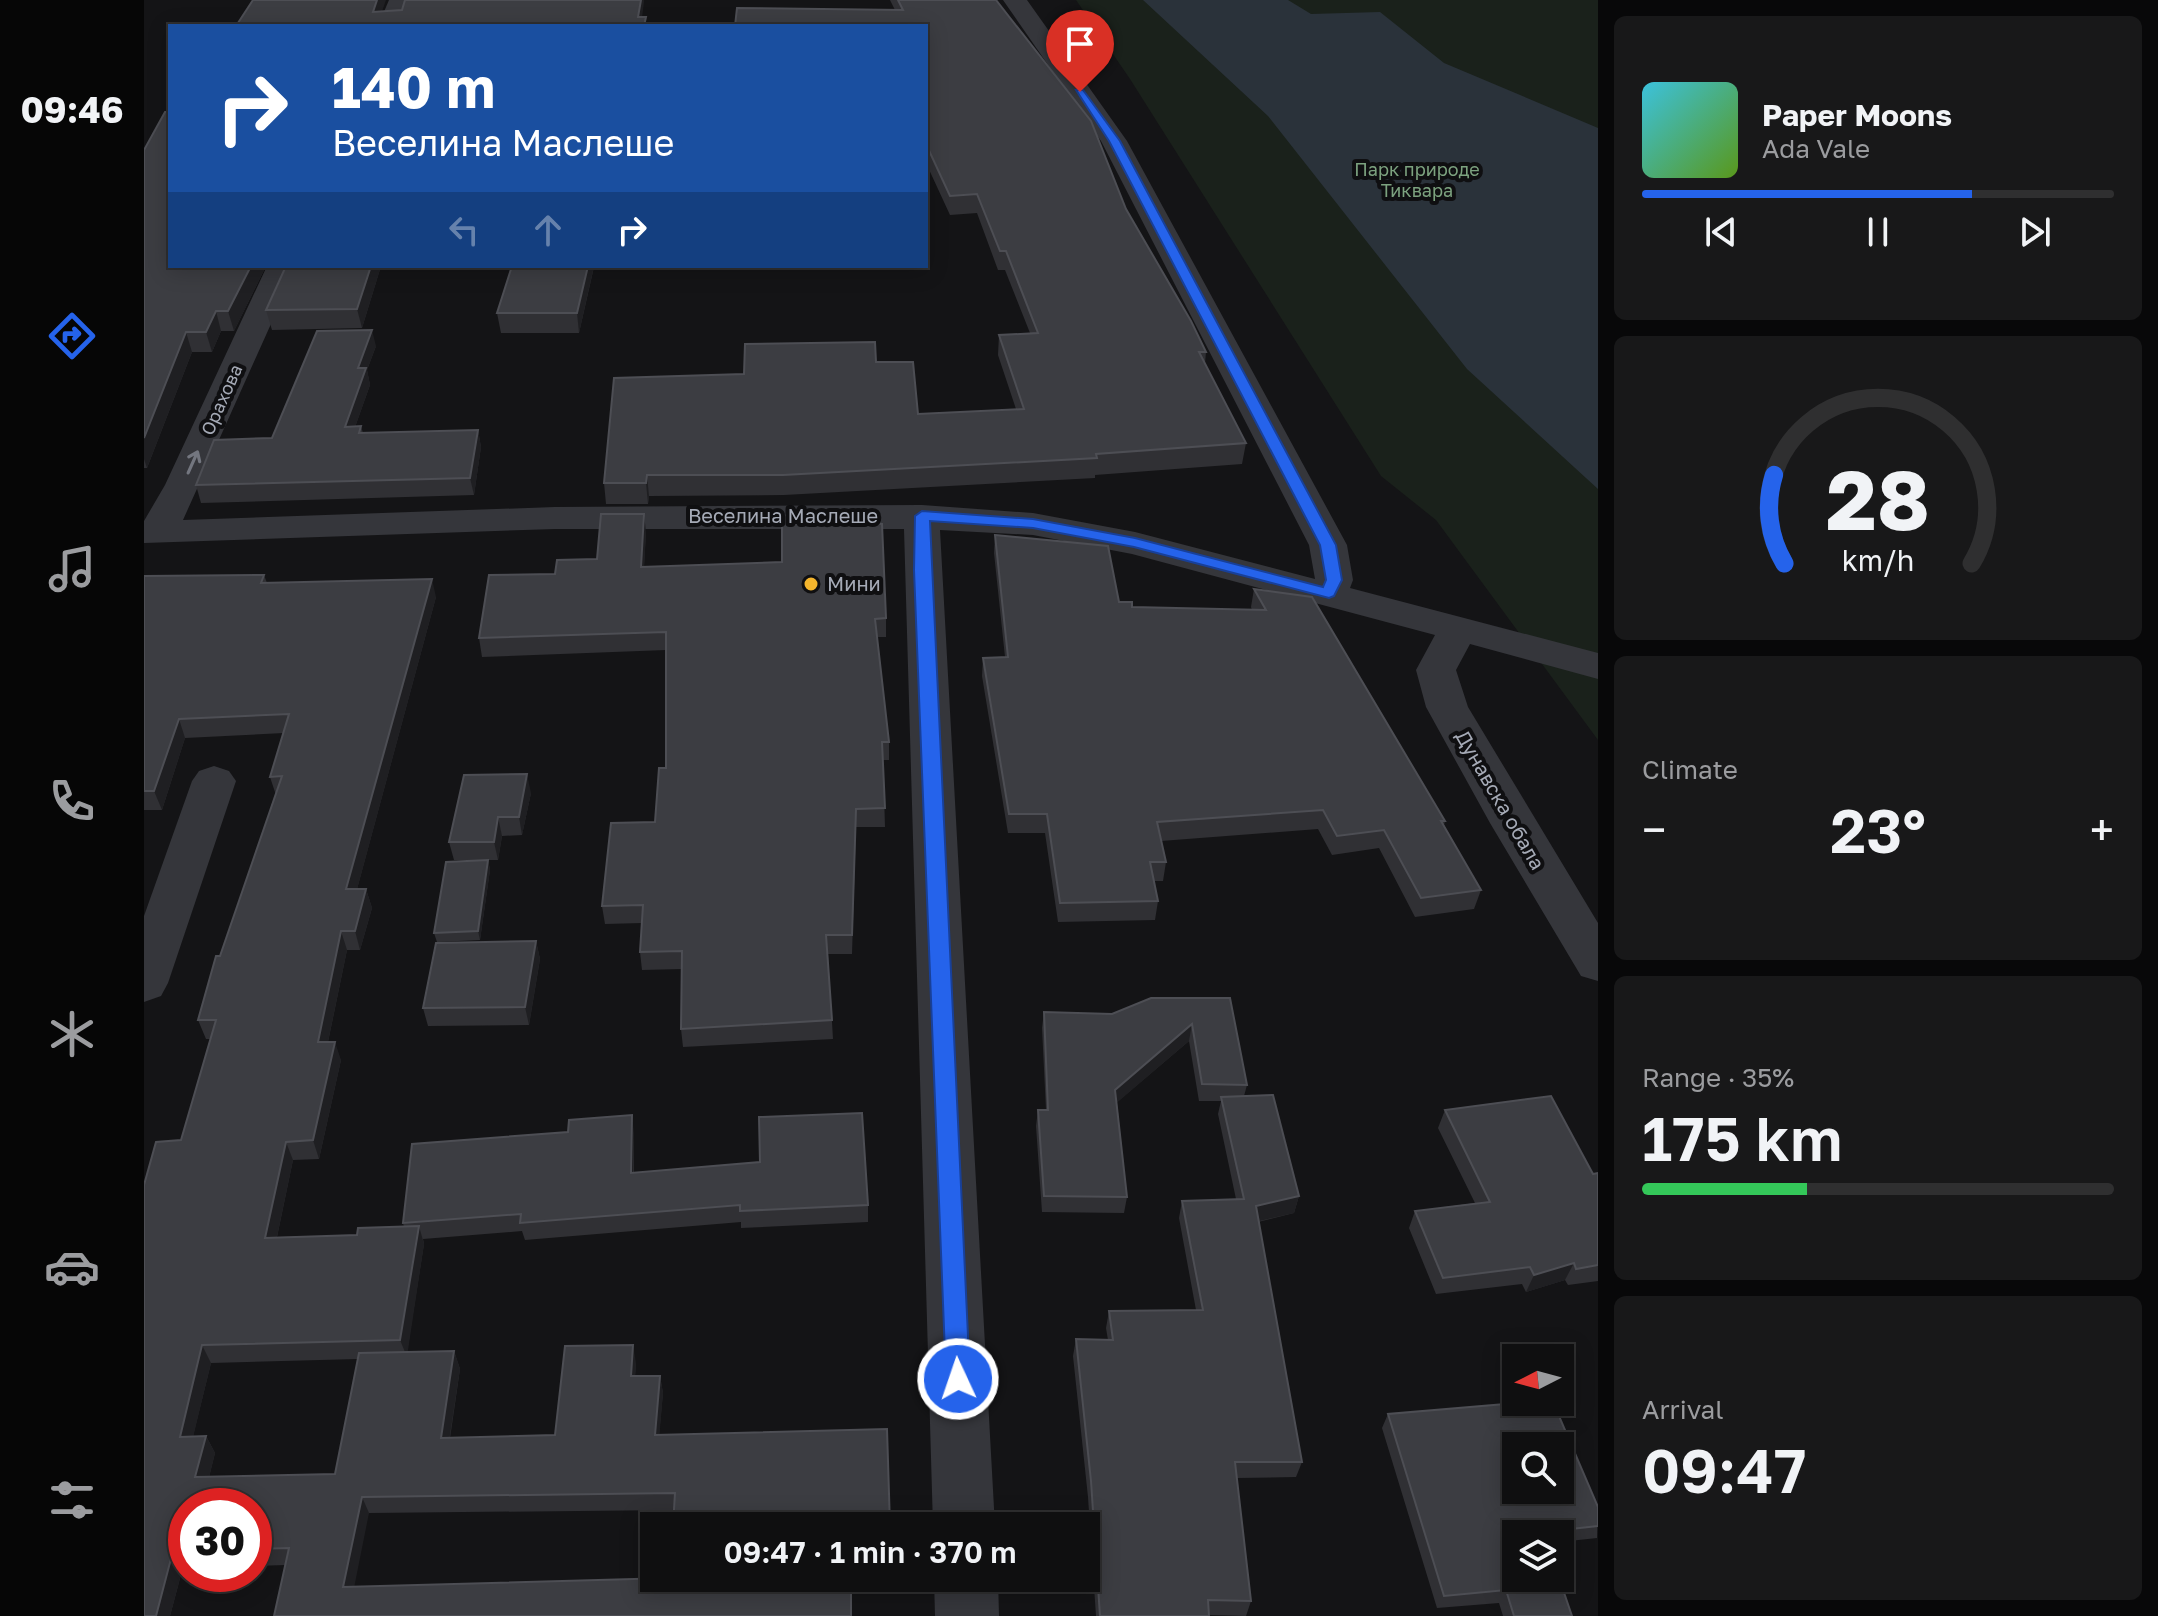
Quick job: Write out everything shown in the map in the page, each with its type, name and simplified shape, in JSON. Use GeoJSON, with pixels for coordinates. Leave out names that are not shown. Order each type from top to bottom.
{"type":"FeatureCollection","features":[{"type":"Feature","properties":{"kind":"street"},"geometry":{"type":"LineString","coordinates":[[391,24],[401,0]]}},
{"type":"Feature","properties":{"kind":"street"},"geometry":{"type":"LineString","coordinates":[[1015,0],[1114,141],[1328,545],[1334,580],[1329,593]]}},
{"type":"Feature","properties":{"kind":"street","name":"Орахова"},"geometry":{"type":"LineString","coordinates":[[151,531],[183,485],[281,268]]}},
{"type":"Feature","properties":{"kind":"street"},"geometry":{"type":"LineString","coordinates":[[922,516],[963,1512]]}},
{"type":"Feature","properties":{"kind":"street","name":"Веселина Маслеше"},"geometry":{"type":"LineString","coordinates":[[151,531],[555,518],[922,516],[1033,524],[1135,543],[1598,666]]}},
{"type":"Feature","properties":{"kind":"street","name":"Дунавска обала"},"geometry":{"type":"LineString","coordinates":[[1457,631],[1436,670],[1447,707],[1512,823],[1598,963]]}},
{"type":"Feature","properties":{"kind":"street"},"geometry":{"type":"LineString","coordinates":[[144,983],[214,781]]}},
{"type":"Feature","properties":{"kind":"street"},"geometry":{"type":"LineString","coordinates":[[966,1592],[967,1616]]}},
{"type":"Feature","properties":{"kind":"green space","name":"Парк природе Тиквара"},"geometry":{"type":"Polygon","coordinates":[[[1076,0],[1598,0],[1598,740],[1436,520],[1381,476],[1130,79],[1076,0]]]}},
{"type":"Feature","properties":{"kind":"shaded area"},"geometry":{"type":"Polygon","coordinates":[[[1143,0],[1288,0],[1311,14],[1380,12],[1444,63],[1598,128],[1598,489],[1467,369],[1268,116],[1143,0]]]}},
{"type":"Feature","properties":{"kind":"building"},"geometry":{"type":"Polygon","coordinates":[[[253,0],[377,0],[373,12],[402,10],[405,0],[641,0],[638,17],[646,17],[644,24],[237,24],[253,0]]]}},
{"type":"Feature","properties":{"kind":"building"},"geometry":{"type":"Polygon","coordinates":[[[898,0],[996,0],[1091,121],[1126,209],[1191,321],[1206,352],[1199,352],[1246,443],[1096,454],[1097,458],[783,475],[647,475],[646,483],[604,483],[614,378],[744,374],[745,344],[875,342],[876,362],[913,362],[918,414],[1024,409],[999,335],[1038,333],[1006,251],[1000,251],[977,194],[950,196],[928,148],[928,24],[735,24],[737,8],[903,10],[898,0]]]}},
{"type":"Feature","properties":{"kind":"building"},"geometry":{"type":"Polygon","coordinates":[[[165,112],[168,112],[168,268],[250,268],[228,311],[216,311],[206,332],[186,332],[144,438],[144,150],[165,112]]]}},
{"type":"Feature","properties":{"kind":"building"},"geometry":{"type":"Polygon","coordinates":[[[285,268],[370,268],[357,309],[266,310],[285,268]]]}},
{"type":"Feature","properties":{"kind":"building"},"geometry":{"type":"Polygon","coordinates":[[[511,268],[588,268],[577,313],[497,313],[511,268]]]}},
{"type":"Feature","properties":{"kind":"building"},"geometry":{"type":"Polygon","coordinates":[[[372,330],[358,368],[366,368],[345,427],[361,426],[359,433],[478,430],[470,478],[196,485],[214,440],[272,438],[317,331],[372,330]]]}},
{"type":"Feature","properties":{"kind":"building"},"geometry":{"type":"Polygon","coordinates":[[[601,514],[644,514],[641,567],[782,562],[782,515],[882,524],[886,618],[875,619],[889,742],[882,742],[885,808],[856,809],[852,935],[826,935],[832,1020],[681,1029],[682,951],[640,952],[643,905],[602,906],[611,823],[655,822],[659,768],[666,768],[666,632],[479,638],[489,575],[555,574],[557,560],[597,559],[601,514]]]}},
{"type":"Feature","properties":{"kind":"building"},"geometry":{"type":"Polygon","coordinates":[[[995,535],[1108,546],[1119,602],[1132,602],[1132,607],[1266,610],[1254,589],[1312,597],[1445,821],[1441,821],[1481,890],[1421,898],[1384,830],[1337,836],[1323,810],[1157,822],[1166,862],[1150,862],[1158,901],[1060,903],[1047,814],[1009,814],[983,658],[1008,657],[995,535]]]}},
{"type":"Feature","properties":{"kind":"building"},"geometry":{"type":"Polygon","coordinates":[[[264,575],[261,583],[432,579],[346,889],[366,889],[355,931],[341,931],[318,1042],[335,1042],[313,1140],[286,1142],[265,1238],[357,1235],[358,1228],[419,1226],[400,1340],[202,1345],[180,1437],[206,1436],[195,1477],[335,1474],[359,1353],[454,1351],[441,1438],[555,1435],[565,1346],[633,1345],[631,1376],[660,1376],[655,1435],[887,1429],[890,1512],[674,1512],[675,1493],[362,1497],[343,1587],[640,1579],[640,1592],[851,1592],[851,1616],[274,1616],[289,1548],[272,1548],[272,1488],[168,1488],[168,1570],[156,1616],[144,1616],[144,1185],[156,1142],[181,1140],[216,1020],[198,1020],[216,956],[220,956],[282,776],[270,777],[289,714],[179,719],[154,791],[144,791],[144,576],[264,575]]]}},
{"type":"Feature","properties":{"kind":"building"},"geometry":{"type":"Polygon","coordinates":[[[527,774],[519,817],[498,817],[494,842],[449,842],[464,775],[527,774]]]}},
{"type":"Feature","properties":{"kind":"building"},"geometry":{"type":"Polygon","coordinates":[[[488,860],[478,931],[434,933],[446,862],[488,860]]]}},
{"type":"Feature","properties":{"kind":"building"},"geometry":{"type":"Polygon","coordinates":[[[536,941],[525,1007],[423,1008],[436,943],[536,941]]]}},
{"type":"Feature","properties":{"kind":"building"},"geometry":{"type":"Polygon","coordinates":[[[1151,998],[1230,998],[1247,1085],[1202,1084],[1192,1024],[1115,1090],[1127,1197],[1044,1196],[1038,1110],[1048,1110],[1044,1012],[1112,1014],[1151,998]]]}},
{"type":"Feature","properties":{"kind":"building"},"geometry":{"type":"Polygon","coordinates":[[[1273,1095],[1299,1196],[1256,1206],[1302,1462],[1235,1462],[1251,1601],[1208,1600],[1209,1616],[1100,1616],[1100,1512],[1093,1512],[1076,1339],[1113,1340],[1109,1311],[1203,1310],[1182,1201],[1244,1199],[1221,1097],[1273,1095]]]}},
{"type":"Feature","properties":{"kind":"building"},"geometry":{"type":"Polygon","coordinates":[[[1551,1096],[1593,1174],[1598,1173],[1598,1265],[1576,1269],[1574,1263],[1534,1275],[1530,1267],[1443,1278],[1415,1211],[1490,1202],[1445,1110],[1551,1096]]]}},
{"type":"Feature","properties":{"kind":"building"},"geometry":{"type":"Polygon","coordinates":[[[862,1113],[868,1205],[740,1211],[740,1205],[520,1223],[521,1214],[403,1223],[412,1144],[568,1132],[569,1120],[632,1115],[631,1173],[760,1162],[759,1117],[862,1113]]]}},
{"type":"Feature","properties":{"kind":"building"},"geometry":{"type":"Polygon","coordinates":[[[1502,1404],[1502,1416],[1559,1416],[1566,1432],[1502,1432],[1502,1504],[1574,1504],[1574,1451],[1598,1507],[1598,1526],[1574,1529],[1574,1520],[1502,1520],[1502,1590],[1444,1596],[1388,1414],[1502,1404]]]}},
{"type":"Feature","properties":{"kind":"building"},"geometry":{"type":"Polygon","coordinates":[[[1507,1592],[1564,1592],[1572,1616],[1514,1616],[1507,1592]]]}},
{"type":"Feature","properties":{"kind":"place","name":"Мини"},"geometry":{"type":"Point","coordinates":[811,584]}},
{"type":"Feature","properties":{"kind":"route"},"geometry":{"type":"LineString","coordinates":[[958,1379],[922,516],[1033,524],[1135,543],[1329,593],[1334,580],[1328,545],[1114,141],[1080,92]]}}]}
